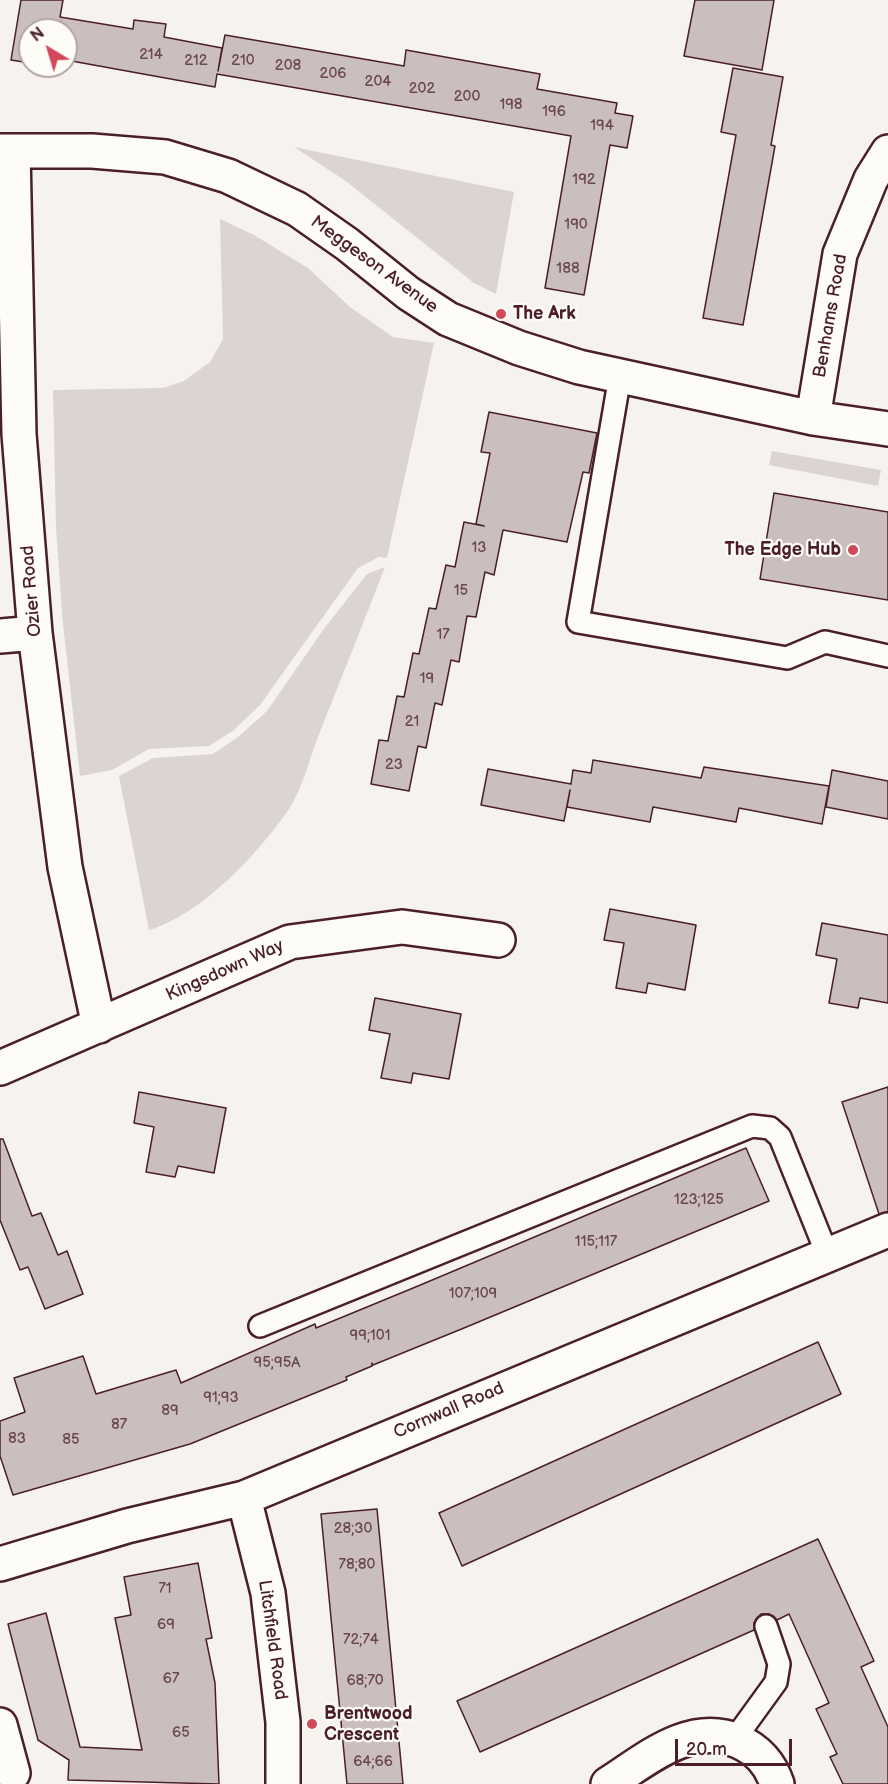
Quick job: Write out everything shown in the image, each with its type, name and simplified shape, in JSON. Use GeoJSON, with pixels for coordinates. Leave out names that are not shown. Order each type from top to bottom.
{"type":"FeatureCollection","features":[{"type":"Feature","properties":{"kind":"street","name":"Meggeson Avenue"},"geometry":{"type":"LineString","coordinates":[[6,151],[92,151],[165,157],[228,176],[297,208],[347,244],[408,293],[457,324],[569,364],[813,418],[888,429]]}},
{"type":"Feature","properties":{"kind":"street","name":"Ozier Road"},"geometry":{"type":"LineString","coordinates":[[6,151],[19,434],[35,633],[65,867],[99,1026]]}},
{"type":"Feature","properties":{"kind":"street","name":"Benhams Road"},"geometry":{"type":"LineString","coordinates":[[813,418],[840,254],[871,180],[888,152]]}},
{"type":"Feature","properties":{"kind":"street"},"geometry":{"type":"LineString","coordinates":[[0,636],[35,633]]}},
{"type":"Feature","properties":{"kind":"street","name":"Kingsdown Way"},"geometry":{"type":"LineString","coordinates":[[0,1068],[290,942],[402,927],[498,940]]}},
{"type":"Feature","properties":{"kind":"street","name":"Cornwall Road"},"geometry":{"type":"LineString","coordinates":[[0,1564],[127,1526],[244,1498],[888,1230]]}},
{"type":"Feature","properties":{"kind":"street","name":"Litchfield Road"},"geometry":{"type":"LineString","coordinates":[[244,1498],[268,1593],[282,1722],[283,1784]]}},
{"type":"Feature","properties":{"kind":"street"},"geometry":{"type":"LineString","coordinates":[[0,1725],[13,1773]]}},
{"type":"Feature","properties":{"kind":"street"},"geometry":{"type":"LineString","coordinates":[[608,1784],[656,1753],[683,1739],[705,1734],[734,1740],[761,1756],[772,1769],[777,1784]]}},
{"type":"Feature","properties":{"kind":"lane"},"geometry":{"type":"LineString","coordinates":[[620,376],[578,622],[788,658],[825,642],[888,656]]}},
{"type":"Feature","properties":{"kind":"lane"},"geometry":{"type":"LineString","coordinates":[[260,1326],[752,1126],[770,1128],[780,1137],[827,1254]]}},
{"type":"Feature","properties":{"kind":"lane"},"geometry":{"type":"LineString","coordinates":[[734,1740],[776,1682],[779,1664],[766,1626]]}},
{"type":"Feature","properties":{"kind":"shaded area"},"geometry":{"type":"Polygon","coordinates":[[[294,147],[514,192],[496,294],[474,283],[347,182],[294,147]]]}},
{"type":"Feature","properties":{"kind":"shaded area"},"geometry":{"type":"Polygon","coordinates":[[[220,219],[254,235],[308,268],[350,307],[393,337],[434,343],[387,558],[379,557],[358,568],[260,705],[234,730],[209,746],[149,749],[112,770],[80,776],[62,615],[56,527],[53,390],[163,388],[184,381],[210,362],[223,339],[220,219]]]}},
{"type":"Feature","properties":{"kind":"shaded area"},"geometry":{"type":"Polygon","coordinates":[[[772,451],[881,470],[878,486],[769,465],[772,451]]]}},
{"type":"Feature","properties":{"kind":"shaded area"},"geometry":{"type":"Polygon","coordinates":[[[385,567],[302,783],[289,809],[245,863],[208,897],[189,911],[149,930],[119,776],[153,758],[213,754],[238,737],[267,711],[323,630],[367,574],[385,567]]]}},
{"type":"Feature","properties":{"kind":"building"},"geometry":{"type":"Polygon","coordinates":[[[21,0],[63,0],[60,17],[66,18],[18,18],[21,0]]]}},
{"type":"Feature","properties":{"kind":"building"},"geometry":{"type":"Polygon","coordinates":[[[695,0],[774,0],[762,70],[684,56],[695,0]]]}},
{"type":"Feature","properties":{"kind":"building"},"geometry":{"type":"Polygon","coordinates":[[[18,18],[18,61],[11,60],[18,18]]]}},
{"type":"Feature","properties":{"kind":"building"},"geometry":{"type":"Polygon","coordinates":[[[78,20],[133,29],[134,20],[166,24],[164,37],[222,48],[218,71],[225,35],[404,66],[406,50],[540,74],[537,89],[617,103],[615,113],[633,116],[627,148],[610,145],[584,295],[545,288],[571,136],[217,74],[215,87],[78,62],[78,20]]]}},
{"type":"Feature","properties":{"kind":"building"},"geometry":{"type":"Polygon","coordinates":[[[733,68],[783,77],[771,145],[775,146],[743,325],[703,318],[736,135],[721,132],[733,68]]]}},
{"type":"Feature","properties":{"kind":"building"},"geometry":{"type":"Polygon","coordinates":[[[489,412],[597,433],[589,473],[583,472],[567,542],[503,530],[494,575],[485,572],[476,617],[467,616],[459,662],[451,660],[442,705],[435,703],[426,748],[418,746],[409,791],[371,784],[379,740],[388,741],[397,696],[404,697],[413,653],[419,654],[429,608],[436,609],[446,565],[455,567],[464,522],[484,526],[476,524],[490,453],[481,452],[489,412]]]}},
{"type":"Feature","properties":{"kind":"building"},"geometry":{"type":"Polygon","coordinates":[[[774,493],[888,512],[888,600],[760,579],[774,493]]]}},
{"type":"Feature","properties":{"kind":"building"},"geometry":{"type":"Polygon","coordinates":[[[593,760],[701,778],[704,767],[829,786],[822,824],[739,808],[736,822],[653,807],[650,822],[567,807],[570,790],[564,821],[481,805],[488,769],[571,784],[573,770],[591,773],[593,760]]]}},
{"type":"Feature","properties":{"kind":"building"},"geometry":{"type":"Polygon","coordinates":[[[832,770],[888,781],[888,819],[826,807],[832,770]]]}},
{"type":"Feature","properties":{"kind":"building"},"geometry":{"type":"Polygon","coordinates":[[[610,909],[696,925],[685,990],[648,983],[646,993],[616,988],[624,943],[604,940],[610,909]]]}},
{"type":"Feature","properties":{"kind":"building"},"geometry":{"type":"Polygon","coordinates":[[[822,923],[888,935],[888,1003],[860,998],[858,1008],[829,1003],[837,959],[816,955],[822,923]]]}},
{"type":"Feature","properties":{"kind":"building"},"geometry":{"type":"Polygon","coordinates":[[[375,998],[461,1014],[449,1079],[413,1073],[411,1083],[381,1078],[390,1034],[369,1030],[375,998]]]}},
{"type":"Feature","properties":{"kind":"building"},"geometry":{"type":"Polygon","coordinates":[[[888,1087],[888,1212],[879,1214],[842,1102],[888,1087]]]}},
{"type":"Feature","properties":{"kind":"building"},"geometry":{"type":"Polygon","coordinates":[[[139,1092],[226,1108],[214,1173],[178,1166],[175,1177],[146,1172],[154,1127],[134,1123],[139,1092]]]}},
{"type":"Feature","properties":{"kind":"building"},"geometry":{"type":"Polygon","coordinates":[[[0,1139],[3,1139],[32,1216],[41,1213],[58,1255],[67,1251],[83,1294],[45,1309],[28,1267],[20,1270],[0,1220],[0,1139]]]}},
{"type":"Feature","properties":{"kind":"building"},"geometry":{"type":"Polygon","coordinates":[[[746,1148],[769,1201],[464,1328],[373,1365],[372,1363],[372,1366],[346,1377],[347,1380],[190,1444],[13,1495],[0,1456],[0,1421],[25,1412],[14,1378],[83,1356],[96,1394],[176,1370],[181,1383],[315,1324],[316,1328],[746,1148]]]}},
{"type":"Feature","properties":{"kind":"building"},"geometry":{"type":"Polygon","coordinates":[[[818,1342],[841,1394],[462,1566],[439,1513],[818,1342]]]}},
{"type":"Feature","properties":{"kind":"building"},"geometry":{"type":"Polygon","coordinates":[[[377,1509],[403,1784],[347,1784],[321,1514],[377,1509]]]}},
{"type":"Feature","properties":{"kind":"building"},"geometry":{"type":"Polygon","coordinates":[[[818,1539],[874,1661],[861,1667],[888,1727],[888,1784],[843,1784],[830,1757],[837,1754],[816,1709],[829,1703],[789,1614],[777,1620],[769,1614],[761,1614],[754,1623],[754,1630],[480,1752],[457,1701],[818,1539]]]}},
{"type":"Feature","properties":{"kind":"building"},"geometry":{"type":"Polygon","coordinates":[[[198,1563],[212,1638],[206,1639],[215,1683],[219,1784],[68,1780],[69,1760],[38,1740],[8,1624],[46,1613],[80,1747],[142,1750],[115,1618],[131,1615],[124,1577],[198,1563]]]}},
{"type":"Feature","properties":{"kind":"place","name":"The Ark"},"geometry":{"type":"Point","coordinates":[501,314]}},
{"type":"Feature","properties":{"kind":"place","name":"The Edge Hub"},"geometry":{"type":"Point","coordinates":[853,550]}},
{"type":"Feature","properties":{"kind":"place","name":"Brentwood Crescent"},"geometry":{"type":"Point","coordinates":[312,1724]}}]}
